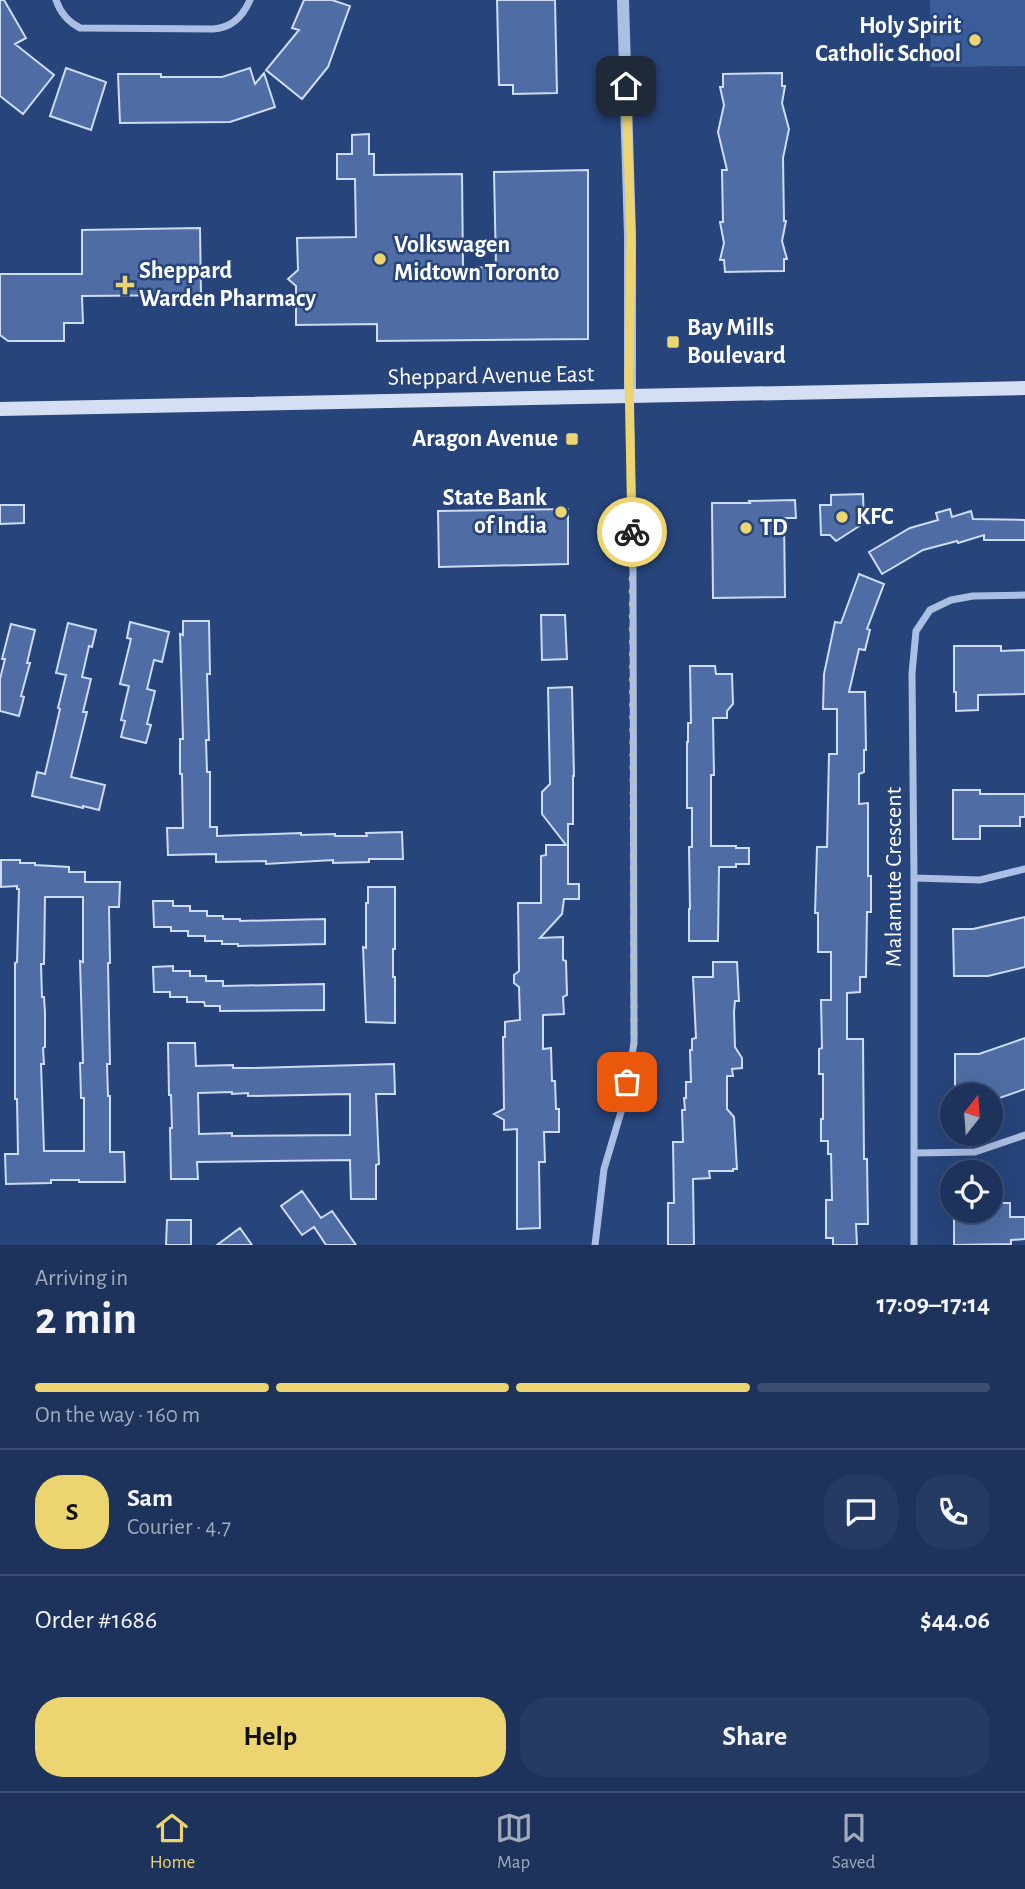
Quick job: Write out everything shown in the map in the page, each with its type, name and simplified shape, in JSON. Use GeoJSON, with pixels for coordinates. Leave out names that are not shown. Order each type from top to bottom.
{"type":"FeatureCollection","features":[{"type":"Feature","properties":{"kind":"main road","name":"Sheppard Avenue East"},"geometry":{"type":"LineString","coordinates":[[0,409],[1025,388]]}},
{"type":"Feature","properties":{"kind":"street"},"geometry":{"type":"LineString","coordinates":[[56,0],[61,12],[80,28],[204,29],[222,29],[235,21],[250,0]]}},
{"type":"Feature","properties":{"kind":"street"},"geometry":{"type":"LineString","coordinates":[[595,1245],[604,1169],[624,1102],[634,1043],[633,570],[629,396],[631,236],[623,0]]}},
{"type":"Feature","properties":{"kind":"street","name":"Malamute Crescent"},"geometry":{"type":"LineString","coordinates":[[914,1245],[912,673],[916,631],[930,610],[951,600],[973,596],[1025,595]]}},
{"type":"Feature","properties":{"kind":"street"},"geometry":{"type":"LineString","coordinates":[[914,878],[980,880],[1025,869]]}},
{"type":"Feature","properties":{"kind":"street"},"geometry":{"type":"LineString","coordinates":[[915,1153],[975,1152],[1025,1135]]}},
{"type":"Feature","properties":{"kind":"shaded area","name":"Holy Spirit Catholic School"},"geometry":{"type":"Polygon","coordinates":[[[930,0],[1025,0],[1025,66],[931,67],[930,0]]]}},
{"type":"Feature","properties":{"kind":"building"},"geometry":{"type":"Polygon","coordinates":[[[0,0],[4,0],[26,38],[15,44],[54,75],[23,114],[0,96],[0,0]]]}},
{"type":"Feature","properties":{"kind":"building"},"geometry":{"type":"Polygon","coordinates":[[[304,0],[332,0],[350,6],[328,67],[302,99],[266,70],[299,30],[292,28],[304,0]]]}},
{"type":"Feature","properties":{"kind":"building"},"geometry":{"type":"Polygon","coordinates":[[[497,0],[555,0],[557,93],[513,94],[513,85],[499,85],[497,0]]]}},
{"type":"Feature","properties":{"kind":"building"},"geometry":{"type":"Polygon","coordinates":[[[66,68],[106,82],[91,130],[50,116],[66,68]]]}},
{"type":"Feature","properties":{"kind":"building"},"geometry":{"type":"Polygon","coordinates":[[[250,68],[255,84],[264,73],[275,107],[230,122],[120,123],[118,74],[222,77],[250,68]]]}},
{"type":"Feature","properties":{"kind":"building"},"geometry":{"type":"Polygon","coordinates":[[[782,73],[782,86],[785,86],[782,103],[789,129],[783,158],[786,221],[782,241],[787,259],[784,259],[784,271],[725,272],[724,260],[720,260],[724,243],[720,222],[723,222],[722,170],[727,170],[718,132],[724,105],[720,87],[723,87],[723,74],[782,73]]]}},
{"type":"Feature","properties":{"kind":"building","name":"Volkswagen Midtown Toronto"},"geometry":{"type":"Polygon","coordinates":[[[369,134],[369,154],[374,154],[374,175],[462,174],[463,268],[496,267],[494,172],[588,170],[588,339],[377,341],[377,324],[296,325],[296,286],[288,279],[298,270],[297,238],[356,237],[355,179],[337,179],[337,154],[352,154],[352,135],[369,134]]]}},
{"type":"Feature","properties":{"kind":"building"},"geometry":{"type":"Polygon","coordinates":[[[200,228],[201,295],[82,296],[83,323],[64,323],[64,341],[8,341],[0,335],[0,274],[82,274],[82,230],[200,228]]]}},
{"type":"Feature","properties":{"kind":"building","name":"KFC"},"geometry":{"type":"Polygon","coordinates":[[[863,494],[864,523],[836,541],[830,535],[821,535],[820,505],[831,505],[831,495],[863,494]]]}},
{"type":"Feature","properties":{"kind":"building"},"geometry":{"type":"Polygon","coordinates":[[[795,500],[796,518],[784,518],[785,597],[713,598],[712,503],[795,500]]]}},
{"type":"Feature","properties":{"kind":"building"},"geometry":{"type":"Polygon","coordinates":[[[0,505],[24,505],[24,523],[0,524],[0,505]]]}},
{"type":"Feature","properties":{"kind":"building"},"geometry":{"type":"Polygon","coordinates":[[[568,509],[568,564],[439,567],[438,511],[568,509]]]}},
{"type":"Feature","properties":{"kind":"building"},"geometry":{"type":"Polygon","coordinates":[[[950,509],[952,517],[971,511],[973,519],[1025,520],[1025,540],[984,540],[984,535],[958,543],[957,541],[923,550],[882,574],[869,552],[910,528],[938,520],[936,513],[950,509]]]}},
{"type":"Feature","properties":{"kind":"building"},"geometry":{"type":"Polygon","coordinates":[[[859,574],[884,584],[867,629],[870,630],[865,650],[859,649],[849,692],[865,692],[866,750],[864,772],[859,774],[859,804],[868,803],[871,912],[867,912],[866,977],[860,977],[860,992],[847,993],[847,1039],[863,1039],[864,1159],[867,1159],[868,1224],[856,1224],[857,1245],[833,1245],[833,1238],[826,1238],[826,1200],[832,1200],[831,1154],[828,1154],[828,1141],[821,1141],[823,1074],[819,1074],[819,1049],[822,1048],[821,1000],[831,1000],[831,952],[818,952],[818,913],[815,913],[817,847],[827,847],[829,754],[837,754],[837,709],[823,709],[824,674],[835,622],[841,623],[859,574]]]}},
{"type":"Feature","properties":{"kind":"building"},"geometry":{"type":"Polygon","coordinates":[[[541,615],[565,615],[567,659],[542,660],[541,615]]]}},
{"type":"Feature","properties":{"kind":"building"},"geometry":{"type":"Polygon","coordinates":[[[183,621],[209,621],[207,772],[210,772],[210,827],[217,827],[217,836],[301,833],[367,836],[366,833],[402,832],[403,859],[266,864],[266,861],[216,862],[216,854],[168,855],[167,828],[183,828],[180,774],[180,739],[183,739],[180,634],[183,635],[183,621]]]}},
{"type":"Feature","properties":{"kind":"building"},"geometry":{"type":"Polygon","coordinates":[[[130,622],[169,632],[162,662],[154,660],[147,689],[155,691],[147,724],[151,725],[146,743],[121,737],[125,721],[121,720],[129,686],[120,684],[131,639],[127,638],[130,622]]]}},
{"type":"Feature","properties":{"kind":"building"},"geometry":{"type":"Polygon","coordinates":[[[68,623],[96,630],[92,647],[89,646],[82,677],[91,679],[83,712],[87,712],[71,777],[105,785],[99,810],[32,796],[37,772],[45,774],[60,709],[58,708],[66,675],[56,673],[68,623]]]}},
{"type":"Feature","properties":{"kind":"building"},"geometry":{"type":"Polygon","coordinates":[[[11,624],[35,630],[19,716],[0,711],[0,679],[5,659],[2,659],[11,624]]]}},
{"type":"Feature","properties":{"kind":"building"},"geometry":{"type":"Polygon","coordinates":[[[954,646],[1001,646],[1001,651],[1025,650],[1025,694],[978,695],[978,710],[956,711],[954,646]]]}},
{"type":"Feature","properties":{"kind":"building"},"geometry":{"type":"Polygon","coordinates":[[[690,666],[715,666],[716,674],[732,674],[733,704],[727,711],[727,718],[713,718],[711,846],[749,848],[749,864],[719,867],[718,941],[689,941],[689,847],[692,847],[692,808],[687,808],[687,742],[688,723],[691,723],[690,666]]]}},
{"type":"Feature","properties":{"kind":"building"},"geometry":{"type":"Polygon","coordinates":[[[572,687],[574,776],[573,824],[568,824],[568,884],[579,884],[579,899],[564,899],[562,914],[540,938],[563,937],[563,960],[566,961],[567,995],[563,997],[564,1014],[543,1015],[543,1049],[551,1048],[552,1081],[555,1081],[556,1109],[559,1109],[559,1132],[544,1132],[545,1162],[539,1162],[540,1228],[517,1229],[517,1129],[504,1130],[504,1120],[494,1114],[504,1109],[505,1022],[520,1020],[519,987],[514,983],[514,975],[519,971],[518,903],[541,903],[541,856],[546,855],[546,845],[566,845],[542,814],[542,792],[550,784],[548,688],[572,687]]]}},
{"type":"Feature","properties":{"kind":"building"},"geometry":{"type":"Polygon","coordinates":[[[953,790],[980,790],[980,794],[1025,794],[1025,817],[1020,817],[1020,826],[980,826],[980,839],[953,839],[953,790]]]}},
{"type":"Feature","properties":{"kind":"building"},"geometry":{"type":"Polygon","coordinates":[[[1,860],[69,867],[69,872],[85,872],[85,882],[120,882],[119,907],[109,907],[110,1064],[107,1064],[110,1152],[124,1152],[125,1182],[51,1180],[51,1183],[6,1184],[5,1154],[18,1154],[15,1099],[15,963],[19,889],[17,886],[1,887],[1,860]],[[45,897],[44,964],[41,964],[45,1013],[44,1064],[41,1064],[44,1151],[84,1151],[84,1098],[81,1098],[80,1063],[83,1063],[80,961],[83,962],[83,897],[45,897]]]}},
{"type":"Feature","properties":{"kind":"building"},"geometry":{"type":"Polygon","coordinates":[[[368,887],[395,887],[395,1023],[366,1022],[363,947],[366,948],[368,887]]]}},
{"type":"Feature","properties":{"kind":"building"},"geometry":{"type":"Polygon","coordinates":[[[153,901],[173,901],[173,906],[190,906],[190,911],[207,911],[207,916],[223,916],[223,919],[240,921],[325,919],[325,944],[238,946],[222,944],[222,941],[205,941],[205,936],[188,936],[188,931],[154,927],[153,901]]]}},
{"type":"Feature","properties":{"kind":"building"},"geometry":{"type":"Polygon","coordinates":[[[1025,917],[1025,967],[988,976],[954,976],[953,929],[973,929],[1025,917]]]}},
{"type":"Feature","properties":{"kind":"building"},"geometry":{"type":"Polygon","coordinates":[[[713,962],[737,962],[739,1001],[735,1001],[734,1012],[735,1047],[742,1058],[742,1068],[732,1069],[733,1076],[727,1076],[727,1109],[734,1117],[737,1169],[709,1171],[710,1178],[693,1179],[694,1245],[668,1245],[668,1203],[674,1203],[673,1142],[683,1142],[682,1110],[685,1110],[686,1082],[691,1082],[692,1039],[696,1038],[693,977],[713,977],[713,962]]]}},
{"type":"Feature","properties":{"kind":"building"},"geometry":{"type":"Polygon","coordinates":[[[173,966],[173,971],[190,971],[190,976],[206,976],[206,981],[223,981],[223,986],[324,984],[324,1010],[220,1011],[220,1006],[187,1002],[187,997],[170,997],[170,992],[154,992],[153,967],[173,966]]]}},
{"type":"Feature","properties":{"kind":"building"},"geometry":{"type":"Polygon","coordinates":[[[1025,1038],[1025,1089],[1003,1097],[1003,1083],[955,1083],[955,1054],[979,1054],[1025,1038]]]}},
{"type":"Feature","properties":{"kind":"building"},"geometry":{"type":"Polygon","coordinates":[[[168,1043],[195,1043],[196,1066],[233,1065],[233,1068],[250,1068],[394,1064],[395,1094],[376,1094],[379,1164],[376,1165],[376,1199],[351,1199],[350,1160],[197,1162],[198,1179],[171,1179],[172,1128],[168,1043]],[[198,1093],[199,1134],[350,1135],[350,1094],[198,1093]]]}},
{"type":"Feature","properties":{"kind":"building"},"geometry":{"type":"Polygon","coordinates":[[[302,1191],[321,1218],[332,1211],[356,1245],[326,1245],[314,1227],[302,1235],[281,1206],[302,1191]]]}},
{"type":"Feature","properties":{"kind":"building"},"geometry":{"type":"Polygon","coordinates":[[[1003,1203],[1010,1203],[1010,1217],[1025,1217],[1025,1239],[1011,1240],[1011,1244],[954,1245],[954,1223],[1003,1223],[1003,1203]]]}},
{"type":"Feature","properties":{"kind":"building"},"geometry":{"type":"Polygon","coordinates":[[[167,1220],[191,1220],[191,1245],[166,1245],[167,1220]]]}},
{"type":"Feature","properties":{"kind":"building"},"geometry":{"type":"Polygon","coordinates":[[[240,1228],[252,1245],[217,1245],[240,1228]]]}},
{"type":"Feature","properties":{"kind":"way so far"},"geometry":{"type":"LineString","coordinates":[[627,1082],[634,1043],[632,532]]}},
{"type":"Feature","properties":{"kind":"place","name":"Holy Spirit Catholic School"},"geometry":{"type":"Point","coordinates":[975,40]}},
{"type":"Feature","properties":{"kind":"place","name":"Volkswagen Midtown Toronto"},"geometry":{"type":"Point","coordinates":[380,259]}},
{"type":"Feature","properties":{"kind":"place","name":"Sheppard Warden Pharmacy"},"geometry":{"type":"Point","coordinates":[125,285]}},
{"type":"Feature","properties":{"kind":"place","name":"Bay Mills Boulevard"},"geometry":{"type":"Point","coordinates":[673,342]}},
{"type":"Feature","properties":{"kind":"place","name":"Aragon Avenue"},"geometry":{"type":"Point","coordinates":[572,439]}},
{"type":"Feature","properties":{"kind":"place","name":"State Bank of India"},"geometry":{"type":"Point","coordinates":[561,512]}},
{"type":"Feature","properties":{"kind":"place","name":"KFC"},"geometry":{"type":"Point","coordinates":[842,517]}},
{"type":"Feature","properties":{"kind":"place","name":"TD"},"geometry":{"type":"Point","coordinates":[746,528]}},
{"type":"Feature","properties":{"kind":"route"},"geometry":{"type":"LineString","coordinates":[[626,86],[631,236],[629,377],[632,532]]}}]}
